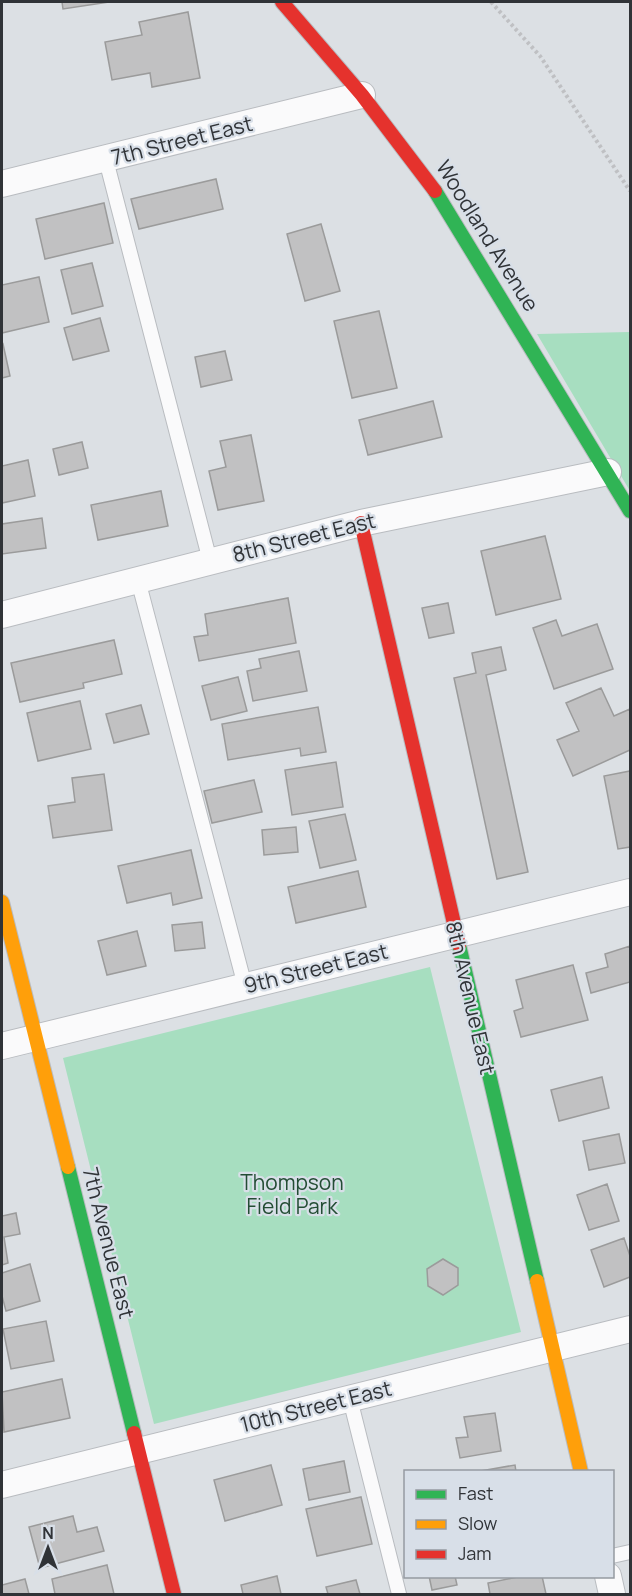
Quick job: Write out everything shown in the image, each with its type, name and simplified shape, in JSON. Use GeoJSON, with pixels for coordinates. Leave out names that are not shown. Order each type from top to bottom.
{"type":"FeatureCollection","features":[{"type":"Feature","properties":{"kind":"street","name":"Woodland Avenue"},"geometry":{"type":"LineString","coordinates":[[282,2],[362,95],[444,204],[630,511]]}},
{"type":"Feature","properties":{"kind":"street","name":"7th Street East"},"geometry":{"type":"LineString","coordinates":[[2,184],[362,95]]}},
{"type":"Feature","properties":{"kind":"street","name":"8th Street East"},"geometry":{"type":"LineString","coordinates":[[2,615],[361,523],[608,472]]}},
{"type":"Feature","properties":{"kind":"street","name":"8th Avenue East"},"geometry":{"type":"LineString","coordinates":[[361,523],[581,1470]]}},
{"type":"Feature","properties":{"kind":"street","name":"9th Street East"},"geometry":{"type":"LineString","coordinates":[[2,1046],[630,892]]}},
{"type":"Feature","properties":{"kind":"street","name":"7th Avenue East"},"geometry":{"type":"LineString","coordinates":[[2,902],[174,1594]]}},
{"type":"Feature","properties":{"kind":"street","name":"10th Street East"},"geometry":{"type":"LineString","coordinates":[[2,1485],[630,1329]]}},
{"type":"Feature","properties":{"kind":"street"},"geometry":{"type":"LineString","coordinates":[[608,1578],[612,1594]]}},
{"type":"Feature","properties":{"kind":"lane"},"geometry":{"type":"LineString","coordinates":[[106,160],[210,561]]}},
{"type":"Feature","properties":{"kind":"lane"},"geometry":{"type":"LineString","coordinates":[[138,580],[245,986]]}},
{"type":"Feature","properties":{"kind":"lane"},"geometry":{"type":"LineString","coordinates":[[350,1399],[399,1594]]}},
{"type":"Feature","properties":{"kind":"lane"},"geometry":{"type":"LineString","coordinates":[[614,1556],[630,1552]]}},
{"type":"Feature","properties":{"kind":"path"},"geometry":{"type":"LineString","coordinates":[[491,2],[540,56],[630,191]]}},
{"type":"Feature","properties":{"kind":"green space"},"geometry":{"type":"Polygon","coordinates":[[[630,332],[630,491],[537,334],[630,332]]]}},
{"type":"Feature","properties":{"kind":"green space","name":"Thompson Field Park"},"geometry":{"type":"Polygon","coordinates":[[[430,967],[521,1332],[154,1424],[63,1058],[430,967]]]}},
{"type":"Feature","properties":{"kind":"building"},"geometry":{"type":"Polygon","coordinates":[[[62,2],[109,2],[63,9],[62,2]]]}},
{"type":"Feature","properties":{"kind":"building"},"geometry":{"type":"Polygon","coordinates":[[[188,12],[200,78],[152,87],[150,73],[112,80],[105,42],[142,35],[139,22],[188,12]]]}},
{"type":"Feature","properties":{"kind":"building"},"geometry":{"type":"Polygon","coordinates":[[[216,179],[223,209],[139,229],[131,199],[216,179]]]}},
{"type":"Feature","properties":{"kind":"building"},"geometry":{"type":"Polygon","coordinates":[[[104,203],[113,243],[45,259],[36,219],[104,203]]]}},
{"type":"Feature","properties":{"kind":"building"},"geometry":{"type":"Polygon","coordinates":[[[321,224],[340,291],[305,301],[287,234],[321,224]]]}},
{"type":"Feature","properties":{"kind":"building"},"geometry":{"type":"Polygon","coordinates":[[[92,263],[103,306],[72,314],[61,270],[92,263]]]}},
{"type":"Feature","properties":{"kind":"building"},"geometry":{"type":"Polygon","coordinates":[[[39,277],[49,322],[2,333],[2,285],[39,277]]]}},
{"type":"Feature","properties":{"kind":"building"},"geometry":{"type":"Polygon","coordinates":[[[379,311],[397,388],[352,398],[334,321],[379,311]]]}},
{"type":"Feature","properties":{"kind":"building"},"geometry":{"type":"Polygon","coordinates":[[[100,318],[109,351],[73,360],[64,328],[100,318]]]}},
{"type":"Feature","properties":{"kind":"building"},"geometry":{"type":"Polygon","coordinates":[[[2,345],[10,376],[2,378],[2,345]]]}},
{"type":"Feature","properties":{"kind":"building"},"geometry":{"type":"Polygon","coordinates":[[[225,351],[232,380],[201,387],[195,357],[225,351]]]}},
{"type":"Feature","properties":{"kind":"building"},"geometry":{"type":"Polygon","coordinates":[[[433,401],[442,437],[368,455],[359,420],[433,401]]]}},
{"type":"Feature","properties":{"kind":"building"},"geometry":{"type":"Polygon","coordinates":[[[251,435],[264,501],[218,510],[209,471],[226,467],[220,441],[251,435]]]}},
{"type":"Feature","properties":{"kind":"building"},"geometry":{"type":"Polygon","coordinates":[[[82,442],[88,468],[59,475],[53,449],[82,442]]]}},
{"type":"Feature","properties":{"kind":"building"},"geometry":{"type":"Polygon","coordinates":[[[28,460],[35,496],[2,503],[2,466],[28,460]]]}},
{"type":"Feature","properties":{"kind":"building"},"geometry":{"type":"Polygon","coordinates":[[[161,491],[168,526],[98,540],[91,505],[161,491]]]}},
{"type":"Feature","properties":{"kind":"building"},"geometry":{"type":"Polygon","coordinates":[[[42,518],[46,548],[2,554],[2,524],[42,518]]]}},
{"type":"Feature","properties":{"kind":"building"},"geometry":{"type":"Polygon","coordinates":[[[545,536],[561,599],[496,615],[481,551],[545,536]]]}},
{"type":"Feature","properties":{"kind":"building"},"geometry":{"type":"Polygon","coordinates":[[[288,598],[296,643],[199,661],[194,637],[208,635],[205,614],[288,598]]]}},
{"type":"Feature","properties":{"kind":"building"},"geometry":{"type":"Polygon","coordinates":[[[448,603],[454,633],[429,638],[422,608],[448,603]]]}},
{"type":"Feature","properties":{"kind":"building"},"geometry":{"type":"Polygon","coordinates":[[[556,620],[562,636],[597,624],[613,669],[554,689],[533,628],[556,620]]]}},
{"type":"Feature","properties":{"kind":"building"},"geometry":{"type":"Polygon","coordinates":[[[114,640],[122,674],[83,683],[84,688],[20,702],[11,663],[114,640]]]}},
{"type":"Feature","properties":{"kind":"building"},"geometry":{"type":"Polygon","coordinates":[[[501,647],[506,670],[486,675],[528,872],[497,879],[454,678],[476,673],[472,653],[501,647]]]}},
{"type":"Feature","properties":{"kind":"building"},"geometry":{"type":"Polygon","coordinates":[[[299,651],[307,691],[253,701],[247,671],[261,668],[259,659],[299,651]]]}},
{"type":"Feature","properties":{"kind":"building"},"geometry":{"type":"Polygon","coordinates":[[[238,677],[247,711],[211,720],[202,686],[238,677]]]}},
{"type":"Feature","properties":{"kind":"building"},"geometry":{"type":"Polygon","coordinates":[[[601,688],[614,716],[630,709],[630,750],[573,776],[557,740],[579,731],[566,703],[601,688]]]}},
{"type":"Feature","properties":{"kind":"building"},"geometry":{"type":"Polygon","coordinates":[[[80,701],[91,749],[38,761],[27,713],[80,701]]]}},
{"type":"Feature","properties":{"kind":"building"},"geometry":{"type":"Polygon","coordinates":[[[141,705],[149,734],[114,743],[106,714],[141,705]]]}},
{"type":"Feature","properties":{"kind":"building"},"geometry":{"type":"Polygon","coordinates":[[[318,707],[326,752],[301,756],[300,748],[228,760],[222,724],[318,707]]]}},
{"type":"Feature","properties":{"kind":"building"},"geometry":{"type":"Polygon","coordinates":[[[336,762],[343,807],[292,815],[285,770],[336,762]]]}},
{"type":"Feature","properties":{"kind":"building"},"geometry":{"type":"Polygon","coordinates":[[[630,771],[630,847],[618,849],[604,776],[630,771]]]}},
{"type":"Feature","properties":{"kind":"building"},"geometry":{"type":"Polygon","coordinates":[[[104,774],[112,830],[53,838],[48,806],[75,802],[72,778],[104,774]]]}},
{"type":"Feature","properties":{"kind":"building"},"geometry":{"type":"Polygon","coordinates":[[[254,780],[262,812],[212,823],[204,791],[254,780]]]}},
{"type":"Feature","properties":{"kind":"building"},"geometry":{"type":"Polygon","coordinates":[[[345,814],[356,860],[320,868],[309,821],[345,814]]]}},
{"type":"Feature","properties":{"kind":"building"},"geometry":{"type":"Polygon","coordinates":[[[296,827],[298,852],[264,855],[262,830],[296,827]]]}},
{"type":"Feature","properties":{"kind":"building"},"geometry":{"type":"Polygon","coordinates":[[[191,850],[202,898],[173,905],[171,893],[127,903],[118,866],[191,850]]]}},
{"type":"Feature","properties":{"kind":"building"},"geometry":{"type":"Polygon","coordinates":[[[358,871],[366,907],[296,923],[288,887],[358,871]]]}},
{"type":"Feature","properties":{"kind":"building"},"geometry":{"type":"Polygon","coordinates":[[[202,922],[205,948],[175,951],[172,925],[202,922]]]}},
{"type":"Feature","properties":{"kind":"building"},"geometry":{"type":"Polygon","coordinates":[[[137,931],[146,966],[107,975],[98,941],[137,931]]]}},
{"type":"Feature","properties":{"kind":"building"},"geometry":{"type":"Polygon","coordinates":[[[630,946],[630,982],[591,993],[586,973],[608,967],[605,954],[630,946]]]}},
{"type":"Feature","properties":{"kind":"building"},"geometry":{"type":"Polygon","coordinates":[[[573,965],[588,1020],[521,1037],[514,1011],[523,1008],[516,980],[573,965]]]}},
{"type":"Feature","properties":{"kind":"building"},"geometry":{"type":"Polygon","coordinates":[[[602,1077],[609,1108],[559,1121],[551,1090],[602,1077]]]}},
{"type":"Feature","properties":{"kind":"building"},"geometry":{"type":"Polygon","coordinates":[[[619,1134],[625,1163],[589,1170],[583,1141],[619,1134]]]}},
{"type":"Feature","properties":{"kind":"building"},"geometry":{"type":"Polygon","coordinates":[[[607,1184],[619,1221],[589,1230],[577,1195],[607,1184]]]}},
{"type":"Feature","properties":{"kind":"building"},"geometry":{"type":"Polygon","coordinates":[[[16,1213],[20,1234],[4,1237],[8,1263],[2,1265],[2,1216],[16,1213]]]}},
{"type":"Feature","properties":{"kind":"building"},"geometry":{"type":"Polygon","coordinates":[[[624,1238],[630,1256],[630,1277],[604,1287],[591,1250],[624,1238]]]}},
{"type":"Feature","properties":{"kind":"building"},"geometry":{"type":"Polygon","coordinates":[[[443,1259],[458,1268],[458,1285],[443,1295],[428,1286],[427,1269],[443,1259]]]}},
{"type":"Feature","properties":{"kind":"building"},"geometry":{"type":"Polygon","coordinates":[[[30,1264],[40,1301],[6,1311],[2,1296],[2,1273],[30,1264]]]}},
{"type":"Feature","properties":{"kind":"building"},"geometry":{"type":"Polygon","coordinates":[[[46,1321],[54,1361],[11,1369],[3,1329],[46,1321]]]}},
{"type":"Feature","properties":{"kind":"building"},"geometry":{"type":"Polygon","coordinates":[[[62,1379],[70,1418],[4,1432],[2,1392],[62,1379]]]}},
{"type":"Feature","properties":{"kind":"building"},"geometry":{"type":"Polygon","coordinates":[[[495,1413],[501,1451],[460,1458],[456,1438],[468,1437],[464,1417],[495,1413]]]}},
{"type":"Feature","properties":{"kind":"building"},"geometry":{"type":"Polygon","coordinates":[[[344,1461],[350,1492],[309,1500],[303,1469],[344,1461]]]}},
{"type":"Feature","properties":{"kind":"building"},"geometry":{"type":"Polygon","coordinates":[[[271,1465],[282,1505],[225,1521],[214,1480],[271,1465]]]}},
{"type":"Feature","properties":{"kind":"building"},"geometry":{"type":"Polygon","coordinates":[[[515,1465],[516,1470],[486,1470],[515,1465]]]}},
{"type":"Feature","properties":{"kind":"building"},"geometry":{"type":"Polygon","coordinates":[[[361,1497],[372,1544],[317,1556],[306,1509],[361,1497]]]}},
{"type":"Feature","properties":{"kind":"building"},"geometry":{"type":"Polygon","coordinates":[[[73,1516],[77,1532],[97,1527],[104,1551],[40,1568],[29,1527],[73,1516]]]}},
{"type":"Feature","properties":{"kind":"building"},"geometry":{"type":"Polygon","coordinates":[[[107,1565],[114,1594],[55,1594],[52,1579],[107,1565]]]}},
{"type":"Feature","properties":{"kind":"building"},"geometry":{"type":"Polygon","coordinates":[[[277,1576],[281,1594],[243,1594],[241,1585],[277,1576]]]}},
{"type":"Feature","properties":{"kind":"building"},"geometry":{"type":"Polygon","coordinates":[[[429,1578],[455,1578],[457,1585],[432,1590],[429,1578]]]}},
{"type":"Feature","properties":{"kind":"building"},"geometry":{"type":"Polygon","coordinates":[[[512,1578],[542,1578],[546,1594],[490,1594],[488,1583],[512,1578]]]}},
{"type":"Feature","properties":{"kind":"building"},"geometry":{"type":"Polygon","coordinates":[[[25,1579],[29,1594],[2,1594],[2,1585],[25,1579]]]}},
{"type":"Feature","properties":{"kind":"building"},"geometry":{"type":"Polygon","coordinates":[[[356,1580],[360,1594],[328,1594],[326,1587],[356,1580]]]}},
{"type":"Feature","properties":{"kind":"traffic: fast"},"geometry":{"type":"LineString","coordinates":[[435,191],[630,511]]}},
{"type":"Feature","properties":{"kind":"traffic: fast"},"geometry":{"type":"LineString","coordinates":[[459,945],[537,1281]]}},
{"type":"Feature","properties":{"kind":"traffic: fast"},"geometry":{"type":"LineString","coordinates":[[68,1167],[134,1433]]}},
{"type":"Feature","properties":{"kind":"traffic: slow"},"geometry":{"type":"LineString","coordinates":[[2,902],[68,1167]]}},
{"type":"Feature","properties":{"kind":"traffic: slow"},"geometry":{"type":"LineString","coordinates":[[537,1281],[581,1470]]}},
{"type":"Feature","properties":{"kind":"traffic: jam"},"geometry":{"type":"LineString","coordinates":[[282,2],[362,95],[435,191]]}},
{"type":"Feature","properties":{"kind":"traffic: jam"},"geometry":{"type":"LineString","coordinates":[[361,523],[459,945]]}},
{"type":"Feature","properties":{"kind":"traffic: jam"},"geometry":{"type":"LineString","coordinates":[[134,1433],[174,1594]]}}]}
